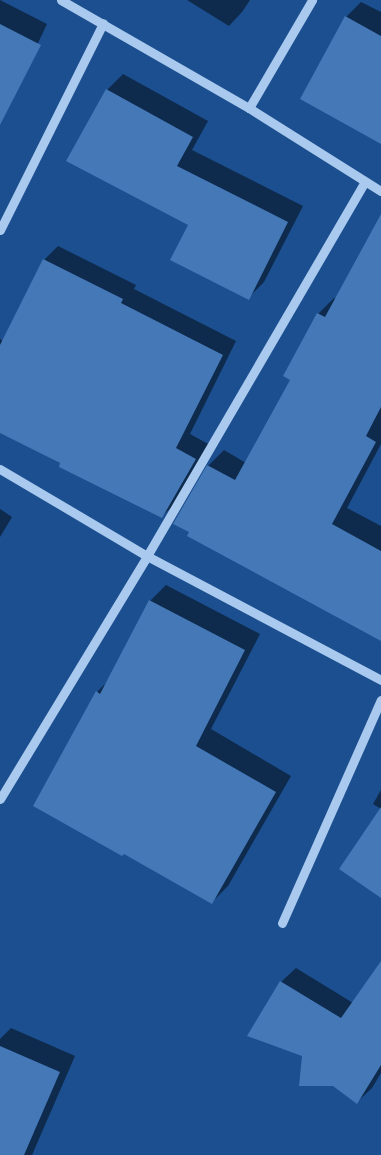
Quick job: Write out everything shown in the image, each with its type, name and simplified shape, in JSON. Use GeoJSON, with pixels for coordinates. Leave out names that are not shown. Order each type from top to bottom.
{"type":"FeatureCollection","features":[{"type":"Feature","properties":{"kind":"street"},"geometry":{"type":"LineString","coordinates":[[61,0],[249,108],[381,191]]}},
{"type":"Feature","properties":{"kind":"street"},"geometry":{"type":"LineString","coordinates":[[249,108],[312,0]]}},
{"type":"Feature","properties":{"kind":"street"},"geometry":{"type":"LineString","coordinates":[[0,230],[103,23]]}},
{"type":"Feature","properties":{"kind":"street"},"geometry":{"type":"LineString","coordinates":[[0,799],[147,556],[365,182]]}},
{"type":"Feature","properties":{"kind":"street"},"geometry":{"type":"LineString","coordinates":[[0,469],[147,556],[381,680]]}},
{"type":"Feature","properties":{"kind":"street"},"geometry":{"type":"LineString","coordinates":[[282,923],[381,700]]}},
{"type":"Feature","properties":{"kind":"building"},"geometry":{"type":"Polygon","coordinates":[[[345,16],[381,36],[381,144],[300,99],[345,16]]]}},
{"type":"Feature","properties":{"kind":"building"},"geometry":{"type":"Polygon","coordinates":[[[0,24],[41,45],[0,125],[0,24]]]}},
{"type":"Feature","properties":{"kind":"building"},"geometry":{"type":"Polygon","coordinates":[[[106,89],[193,137],[177,166],[288,222],[249,300],[170,260],[188,225],[66,161],[106,89]]]}},
{"type":"Feature","properties":{"kind":"building"},"geometry":{"type":"Polygon","coordinates":[[[381,214],[381,407],[366,436],[376,442],[332,524],[381,551],[381,641],[187,536],[189,532],[173,524],[207,465],[235,480],[290,380],[283,376],[317,313],[325,317],[381,214]]]}},
{"type":"Feature","properties":{"kind":"building"},"geometry":{"type":"Polygon","coordinates":[[[43,259],[123,299],[121,303],[223,355],[176,448],[196,459],[162,518],[59,467],[60,463],[0,433],[0,345],[43,259]]]}},
{"type":"Feature","properties":{"kind":"building"},"geometry":{"type":"Polygon","coordinates":[[[149,600],[245,650],[196,746],[276,792],[212,904],[124,854],[122,856],[33,806],[96,691],[100,694],[149,600]]]}},
{"type":"Feature","properties":{"kind":"building"},"geometry":{"type":"Polygon","coordinates":[[[381,807],[381,898],[339,869],[381,807]]]}},
{"type":"Feature","properties":{"kind":"building"},"geometry":{"type":"Polygon","coordinates":[[[381,961],[381,1065],[357,1104],[333,1086],[299,1086],[302,1056],[247,1036],[280,981],[341,1018],[381,961]]]}},
{"type":"Feature","properties":{"kind":"building"},"geometry":{"type":"Polygon","coordinates":[[[0,1046],[60,1072],[24,1155],[0,1155],[0,1046]]]}}]}
